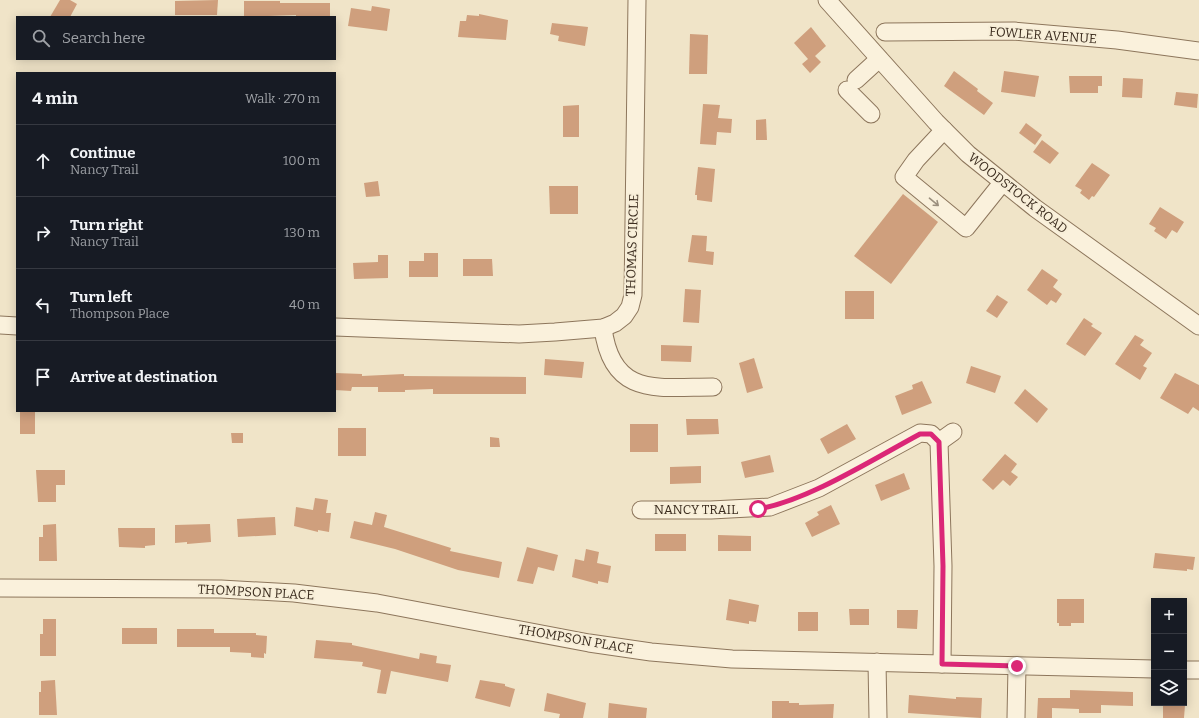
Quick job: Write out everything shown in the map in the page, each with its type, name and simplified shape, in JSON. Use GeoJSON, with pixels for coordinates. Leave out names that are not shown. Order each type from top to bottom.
{"type":"FeatureCollection","features":[{"type":"Feature","properties":{"kind":"street","name":"THOMAS CIRCLE"},"geometry":{"type":"LineString","coordinates":[[336,327],[519,334],[603,328],[615,323],[624,316],[630,307],[633,296],[637,0]]}},
{"type":"Feature","properties":{"kind":"street","name":"WOODSTOCK ROAD"},"geometry":{"type":"LineString","coordinates":[[827,0],[944,130],[968,154],[1002,183],[1199,326]]}},
{"type":"Feature","properties":{"kind":"street","name":"FOWLER AVENUE"},"geometry":{"type":"LineString","coordinates":[[885,32],[1014,31],[1117,40],[1199,51]]}},
{"type":"Feature","properties":{"kind":"street"},"geometry":{"type":"LineString","coordinates":[[871,114],[852,85],[879,59]]}},
{"type":"Feature","properties":{"kind":"street"},"geometry":{"type":"LineString","coordinates":[[944,130],[911,155],[904,176],[966,228],[1002,183]]}},
{"type":"Feature","properties":{"kind":"street"},"geometry":{"type":"LineString","coordinates":[[0,326],[16,326]]}},
{"type":"Feature","properties":{"kind":"street"},"geometry":{"type":"LineString","coordinates":[[603,328],[605,345],[609,358],[618,370],[631,380],[654,387],[713,387]]}},
{"type":"Feature","properties":{"kind":"street"},"geometry":{"type":"LineString","coordinates":[[942,664],[943,566],[939,442],[953,432]]}},
{"type":"Feature","properties":{"kind":"street","name":"NANCY TRAIL"},"geometry":{"type":"LineString","coordinates":[[641,510],[711,510],[770,507],[819,488],[920,434],[931,434],[939,442]]}},
{"type":"Feature","properties":{"kind":"street","name":"THOMPSON PLACE"},"geometry":{"type":"LineString","coordinates":[[0,588],[221,589],[294,593],[377,603],[589,643],[651,652],[732,659],[1151,669]]}},
{"type":"Feature","properties":{"kind":"street"},"geometry":{"type":"LineString","coordinates":[[877,662],[878,718]]}},
{"type":"Feature","properties":{"kind":"street"},"geometry":{"type":"LineString","coordinates":[[1016,718],[1017,666]]}},
{"type":"Feature","properties":{"kind":"street"},"geometry":{"type":"LineString","coordinates":[[1187,670],[1199,670]]}},
{"type":"Feature","properties":{"kind":"building"},"geometry":{"type":"Polygon","coordinates":[[[60,0],[70,0],[77,4],[71,16],[51,16],[60,0]]]}},
{"type":"Feature","properties":{"kind":"building"},"geometry":{"type":"Polygon","coordinates":[[[218,0],[217,15],[175,15],[175,1],[218,0]]]}},
{"type":"Feature","properties":{"kind":"building"},"geometry":{"type":"Polygon","coordinates":[[[244,1],[330,3],[330,16],[244,16],[244,1]]]}},
{"type":"Feature","properties":{"kind":"building"},"geometry":{"type":"Polygon","coordinates":[[[372,6],[390,9],[387,31],[348,26],[351,8],[371,11],[372,6]]]}},
{"type":"Feature","properties":{"kind":"building"},"geometry":{"type":"Polygon","coordinates":[[[479,14],[508,20],[506,40],[458,37],[460,21],[466,21],[467,15],[479,16],[479,14]]]}},
{"type":"Feature","properties":{"kind":"building"},"geometry":{"type":"Polygon","coordinates":[[[552,23],[588,27],[585,46],[558,41],[559,36],[550,34],[552,23]]]}},
{"type":"Feature","properties":{"kind":"building"},"geometry":{"type":"Polygon","coordinates":[[[811,27],[826,46],[815,56],[821,62],[810,73],[802,64],[808,59],[794,43],[811,27]]]}},
{"type":"Feature","properties":{"kind":"building"},"geometry":{"type":"Polygon","coordinates":[[[690,34],[708,35],[707,74],[689,74],[690,34]]]}},
{"type":"Feature","properties":{"kind":"building"},"geometry":{"type":"Polygon","coordinates":[[[954,71],[978,89],[977,91],[993,103],[984,115],[944,86],[954,71]]]}},
{"type":"Feature","properties":{"kind":"building"},"geometry":{"type":"Polygon","coordinates":[[[1004,71],[1039,76],[1035,97],[1001,92],[1004,71]]]}},
{"type":"Feature","properties":{"kind":"building"},"geometry":{"type":"Polygon","coordinates":[[[1069,76],[1102,76],[1102,86],[1098,86],[1098,93],[1070,93],[1069,76]]]}},
{"type":"Feature","properties":{"kind":"building"},"geometry":{"type":"Polygon","coordinates":[[[1123,78],[1143,79],[1142,98],[1122,97],[1123,78]]]}},
{"type":"Feature","properties":{"kind":"building"},"geometry":{"type":"Polygon","coordinates":[[[1176,92],[1198,94],[1197,108],[1174,105],[1176,92]]]}},
{"type":"Feature","properties":{"kind":"building"},"geometry":{"type":"Polygon","coordinates":[[[703,104],[720,105],[718,118],[732,119],[731,133],[717,132],[716,145],[700,144],[703,104]]]}},
{"type":"Feature","properties":{"kind":"building"},"geometry":{"type":"Polygon","coordinates":[[[579,105],[579,137],[563,137],[563,106],[579,105]]]}},
{"type":"Feature","properties":{"kind":"building"},"geometry":{"type":"Polygon","coordinates":[[[766,119],[767,140],[756,140],[756,120],[766,119]]]}},
{"type":"Feature","properties":{"kind":"building"},"geometry":{"type":"Polygon","coordinates":[[[1026,123],[1042,135],[1035,145],[1019,133],[1026,123]]]}},
{"type":"Feature","properties":{"kind":"building"},"geometry":{"type":"Polygon","coordinates":[[[1042,140],[1059,153],[1050,164],[1033,152],[1042,140]]]}},
{"type":"Feature","properties":{"kind":"building"},"geometry":{"type":"Polygon","coordinates":[[[1092,163],[1110,175],[1094,197],[1092,196],[1089,200],[1080,193],[1082,190],[1075,186],[1092,163]]]}},
{"type":"Feature","properties":{"kind":"building"},"geometry":{"type":"Polygon","coordinates":[[[698,167],[715,169],[712,202],[697,200],[697,195],[695,195],[698,167]]]}},
{"type":"Feature","properties":{"kind":"building"},"geometry":{"type":"Polygon","coordinates":[[[378,181],[380,196],[366,197],[364,183],[378,181]]]}},
{"type":"Feature","properties":{"kind":"building"},"geometry":{"type":"Polygon","coordinates":[[[549,186],[578,186],[578,214],[550,214],[549,186]]]}},
{"type":"Feature","properties":{"kind":"building"},"geometry":{"type":"Polygon","coordinates":[[[903,194],[938,222],[891,284],[854,256],[903,194]]]}},
{"type":"Feature","properties":{"kind":"building"},"geometry":{"type":"Polygon","coordinates":[[[1160,207],[1184,222],[1177,233],[1172,230],[1166,239],[1154,231],[1156,228],[1149,224],[1160,207]]]}},
{"type":"Feature","properties":{"kind":"building"},"geometry":{"type":"Polygon","coordinates":[[[692,235],[707,236],[706,251],[714,252],[713,265],[688,262],[692,235]]]}},
{"type":"Feature","properties":{"kind":"building"},"geometry":{"type":"Polygon","coordinates":[[[424,253],[438,253],[438,277],[409,277],[409,261],[424,261],[424,253]]]}},
{"type":"Feature","properties":{"kind":"building"},"geometry":{"type":"Polygon","coordinates":[[[378,255],[388,255],[388,278],[354,279],[353,263],[378,262],[378,255]]]}},
{"type":"Feature","properties":{"kind":"building"},"geometry":{"type":"Polygon","coordinates":[[[463,259],[492,259],[493,276],[463,276],[463,259]]]}},
{"type":"Feature","properties":{"kind":"building"},"geometry":{"type":"Polygon","coordinates":[[[1042,269],[1058,280],[1053,287],[1062,294],[1056,303],[1051,300],[1047,305],[1027,290],[1042,269]]]}},
{"type":"Feature","properties":{"kind":"building"},"geometry":{"type":"Polygon","coordinates":[[[685,289],[701,290],[699,323],[683,322],[685,289]]]}},
{"type":"Feature","properties":{"kind":"building"},"geometry":{"type":"Polygon","coordinates":[[[845,291],[874,291],[874,319],[845,319],[845,291]]]}},
{"type":"Feature","properties":{"kind":"building"},"geometry":{"type":"Polygon","coordinates":[[[997,295],[1008,302],[997,318],[986,311],[997,295]]]}},
{"type":"Feature","properties":{"kind":"building"},"geometry":{"type":"Polygon","coordinates":[[[1084,318],[1093,324],[1091,326],[1102,333],[1085,356],[1066,344],[1084,318]]]}},
{"type":"Feature","properties":{"kind":"building"},"geometry":{"type":"Polygon","coordinates":[[[1135,335],[1144,340],[1140,345],[1152,353],[1143,366],[1147,368],[1140,380],[1115,364],[1135,335]]]}},
{"type":"Feature","properties":{"kind":"building"},"geometry":{"type":"Polygon","coordinates":[[[661,345],[692,346],[691,362],[661,361],[661,345]]]}},
{"type":"Feature","properties":{"kind":"building"},"geometry":{"type":"Polygon","coordinates":[[[754,358],[763,388],[747,393],[739,363],[754,358]]]}},
{"type":"Feature","properties":{"kind":"building"},"geometry":{"type":"Polygon","coordinates":[[[545,359],[584,362],[582,378],[544,375],[545,359]]]}},
{"type":"Feature","properties":{"kind":"building"},"geometry":{"type":"Polygon","coordinates":[[[971,366],[1001,376],[995,393],[966,383],[971,366]]]}},
{"type":"Feature","properties":{"kind":"building"},"geometry":{"type":"Polygon","coordinates":[[[336,373],[362,374],[362,376],[404,374],[404,376],[526,377],[526,394],[433,394],[433,389],[405,390],[405,392],[378,392],[378,387],[352,387],[351,391],[336,390],[336,373]]]}},
{"type":"Feature","properties":{"kind":"building"},"geometry":{"type":"Polygon","coordinates":[[[1175,373],[1199,385],[1199,411],[1193,407],[1188,414],[1160,398],[1175,373]]]}},
{"type":"Feature","properties":{"kind":"building"},"geometry":{"type":"Polygon","coordinates":[[[922,381],[932,403],[902,415],[895,396],[913,389],[912,385],[922,381]]]}},
{"type":"Feature","properties":{"kind":"building"},"geometry":{"type":"Polygon","coordinates":[[[1025,389],[1048,409],[1037,423],[1014,403],[1025,389]]]}},
{"type":"Feature","properties":{"kind":"building"},"geometry":{"type":"Polygon","coordinates":[[[20,412],[35,412],[35,434],[20,434],[20,412]]]}},
{"type":"Feature","properties":{"kind":"building"},"geometry":{"type":"Polygon","coordinates":[[[686,419],[718,419],[719,434],[687,435],[686,419]]]}},
{"type":"Feature","properties":{"kind":"building"},"geometry":{"type":"Polygon","coordinates":[[[630,424],[658,424],[658,452],[630,452],[630,424]]]}},
{"type":"Feature","properties":{"kind":"building"},"geometry":{"type":"Polygon","coordinates":[[[847,424],[856,439],[828,454],[820,439],[847,424]]]}},
{"type":"Feature","properties":{"kind":"building"},"geometry":{"type":"Polygon","coordinates":[[[338,428],[366,428],[366,456],[338,456],[338,428]]]}},
{"type":"Feature","properties":{"kind":"building"},"geometry":{"type":"Polygon","coordinates":[[[231,433],[243,433],[243,443],[232,443],[231,433]]]}},
{"type":"Feature","properties":{"kind":"building"},"geometry":{"type":"Polygon","coordinates":[[[490,437],[499,438],[500,447],[490,447],[490,437]]]}},
{"type":"Feature","properties":{"kind":"building"},"geometry":{"type":"Polygon","coordinates":[[[1005,454],[1017,464],[1011,472],[1018,477],[1010,486],[1003,480],[993,490],[982,480],[1005,454]]]}},
{"type":"Feature","properties":{"kind":"building"},"geometry":{"type":"Polygon","coordinates":[[[770,455],[774,472],[745,478],[741,462],[770,455]]]}},
{"type":"Feature","properties":{"kind":"building"},"geometry":{"type":"Polygon","coordinates":[[[701,466],[701,483],[670,484],[670,467],[701,466]]]}},
{"type":"Feature","properties":{"kind":"building"},"geometry":{"type":"Polygon","coordinates":[[[36,470],[65,470],[65,485],[56,485],[56,502],[38,502],[36,470]]]}},
{"type":"Feature","properties":{"kind":"building"},"geometry":{"type":"Polygon","coordinates":[[[904,473],[910,489],[881,501],[875,485],[904,473]]]}},
{"type":"Feature","properties":{"kind":"building"},"geometry":{"type":"Polygon","coordinates":[[[315,498],[328,500],[326,513],[331,513],[329,532],[318,530],[318,532],[294,526],[296,507],[313,510],[315,498]]]}},
{"type":"Feature","properties":{"kind":"building"},"geometry":{"type":"Polygon","coordinates":[[[831,505],[840,524],[812,537],[805,523],[819,515],[817,512],[831,505]]]}},
{"type":"Feature","properties":{"kind":"building"},"geometry":{"type":"Polygon","coordinates":[[[375,512],[387,515],[384,527],[451,548],[450,551],[502,562],[499,578],[458,570],[395,549],[350,538],[354,521],[372,525],[375,512]]]}},
{"type":"Feature","properties":{"kind":"building"},"geometry":{"type":"Polygon","coordinates":[[[275,517],[276,535],[238,537],[237,519],[275,517]]]}},
{"type":"Feature","properties":{"kind":"building"},"geometry":{"type":"Polygon","coordinates":[[[56,524],[57,561],[39,561],[39,537],[43,537],[43,525],[56,524]]]}},
{"type":"Feature","properties":{"kind":"building"},"geometry":{"type":"Polygon","coordinates":[[[210,524],[211,542],[187,544],[187,542],[175,543],[175,525],[210,524]]]}},
{"type":"Feature","properties":{"kind":"building"},"geometry":{"type":"Polygon","coordinates":[[[118,528],[155,528],[155,545],[145,546],[145,548],[119,547],[118,528]]]}},
{"type":"Feature","properties":{"kind":"building"},"geometry":{"type":"Polygon","coordinates":[[[655,534],[686,534],[686,551],[655,551],[655,534]]]}},
{"type":"Feature","properties":{"kind":"building"},"geometry":{"type":"Polygon","coordinates":[[[718,535],[751,536],[751,551],[718,551],[718,535]]]}},
{"type":"Feature","properties":{"kind":"building"},"geometry":{"type":"Polygon","coordinates":[[[527,547],[558,555],[554,571],[538,567],[533,584],[517,581],[527,547]]]}},
{"type":"Feature","properties":{"kind":"building"},"geometry":{"type":"Polygon","coordinates":[[[586,549],[599,552],[597,563],[611,566],[608,583],[598,581],[598,584],[572,577],[575,559],[584,561],[586,549]]]}},
{"type":"Feature","properties":{"kind":"building"},"geometry":{"type":"Polygon","coordinates":[[[1155,553],[1195,557],[1193,570],[1187,569],[1187,571],[1153,568],[1155,553]]]}},
{"type":"Feature","properties":{"kind":"building"},"geometry":{"type":"Polygon","coordinates":[[[729,599],[759,605],[756,622],[749,621],[749,624],[726,620],[729,599]]]}},
{"type":"Feature","properties":{"kind":"building"},"geometry":{"type":"Polygon","coordinates":[[[1057,599],[1084,599],[1084,623],[1071,623],[1071,626],[1059,626],[1059,623],[1057,623],[1057,599]]]}},
{"type":"Feature","properties":{"kind":"building"},"geometry":{"type":"Polygon","coordinates":[[[849,609],[869,609],[869,625],[850,625],[849,609]]]}},
{"type":"Feature","properties":{"kind":"building"},"geometry":{"type":"Polygon","coordinates":[[[897,610],[918,610],[917,629],[897,628],[897,610]]]}},
{"type":"Feature","properties":{"kind":"building"},"geometry":{"type":"Polygon","coordinates":[[[798,612],[818,612],[818,631],[798,631],[798,612]]]}},
{"type":"Feature","properties":{"kind":"building"},"geometry":{"type":"Polygon","coordinates":[[[43,619],[56,619],[56,656],[40,656],[40,634],[43,634],[43,619]]]}},
{"type":"Feature","properties":{"kind":"building"},"geometry":{"type":"Polygon","coordinates":[[[122,628],[157,628],[157,644],[122,644],[122,628]]]}},
{"type":"Feature","properties":{"kind":"building"},"geometry":{"type":"Polygon","coordinates":[[[177,629],[214,629],[214,633],[256,633],[256,635],[267,636],[266,654],[264,653],[264,658],[251,657],[251,653],[230,652],[230,647],[177,647],[177,629]]]}},
{"type":"Feature","properties":{"kind":"building"},"geometry":{"type":"Polygon","coordinates":[[[316,640],[352,643],[352,645],[419,659],[420,653],[437,656],[436,663],[451,665],[448,682],[391,671],[386,694],[377,693],[381,670],[362,666],[363,662],[314,658],[316,640]]]}},
{"type":"Feature","properties":{"kind":"building"},"geometry":{"type":"Polygon","coordinates":[[[55,680],[57,715],[39,715],[39,692],[41,692],[41,681],[55,680]]]}},
{"type":"Feature","properties":{"kind":"building"},"geometry":{"type":"Polygon","coordinates":[[[480,680],[505,684],[505,686],[515,689],[510,707],[475,698],[480,680]]]}},
{"type":"Feature","properties":{"kind":"building"},"geometry":{"type":"Polygon","coordinates":[[[1070,690],[1133,692],[1133,706],[1101,705],[1101,713],[1079,713],[1079,709],[1052,708],[1052,718],[1037,718],[1038,698],[1070,698],[1070,690]]]}},
{"type":"Feature","properties":{"kind":"building"},"geometry":{"type":"Polygon","coordinates":[[[547,693],[586,703],[583,718],[559,718],[560,714],[544,711],[547,693]]]}},
{"type":"Feature","properties":{"kind":"building"},"geometry":{"type":"Polygon","coordinates":[[[909,695],[956,699],[956,697],[982,698],[981,718],[908,713],[909,695]]]}},
{"type":"Feature","properties":{"kind":"building"},"geometry":{"type":"Polygon","coordinates":[[[772,701],[789,701],[789,703],[799,703],[799,705],[834,704],[833,718],[772,718],[772,701]]]}},
{"type":"Feature","properties":{"kind":"building"},"geometry":{"type":"Polygon","coordinates":[[[609,703],[647,708],[646,718],[608,718],[609,703]]]}},
{"type":"Feature","properties":{"kind":"building"},"geometry":{"type":"Polygon","coordinates":[[[1163,706],[1185,706],[1184,718],[1163,718],[1163,706]]]}},
{"type":"Feature","properties":{"kind":"route"},"geometry":{"type":"LineString","coordinates":[[758,509],[770,507],[819,488],[920,434],[931,434],[939,442],[943,566],[942,664],[1017,666]]}}]}
